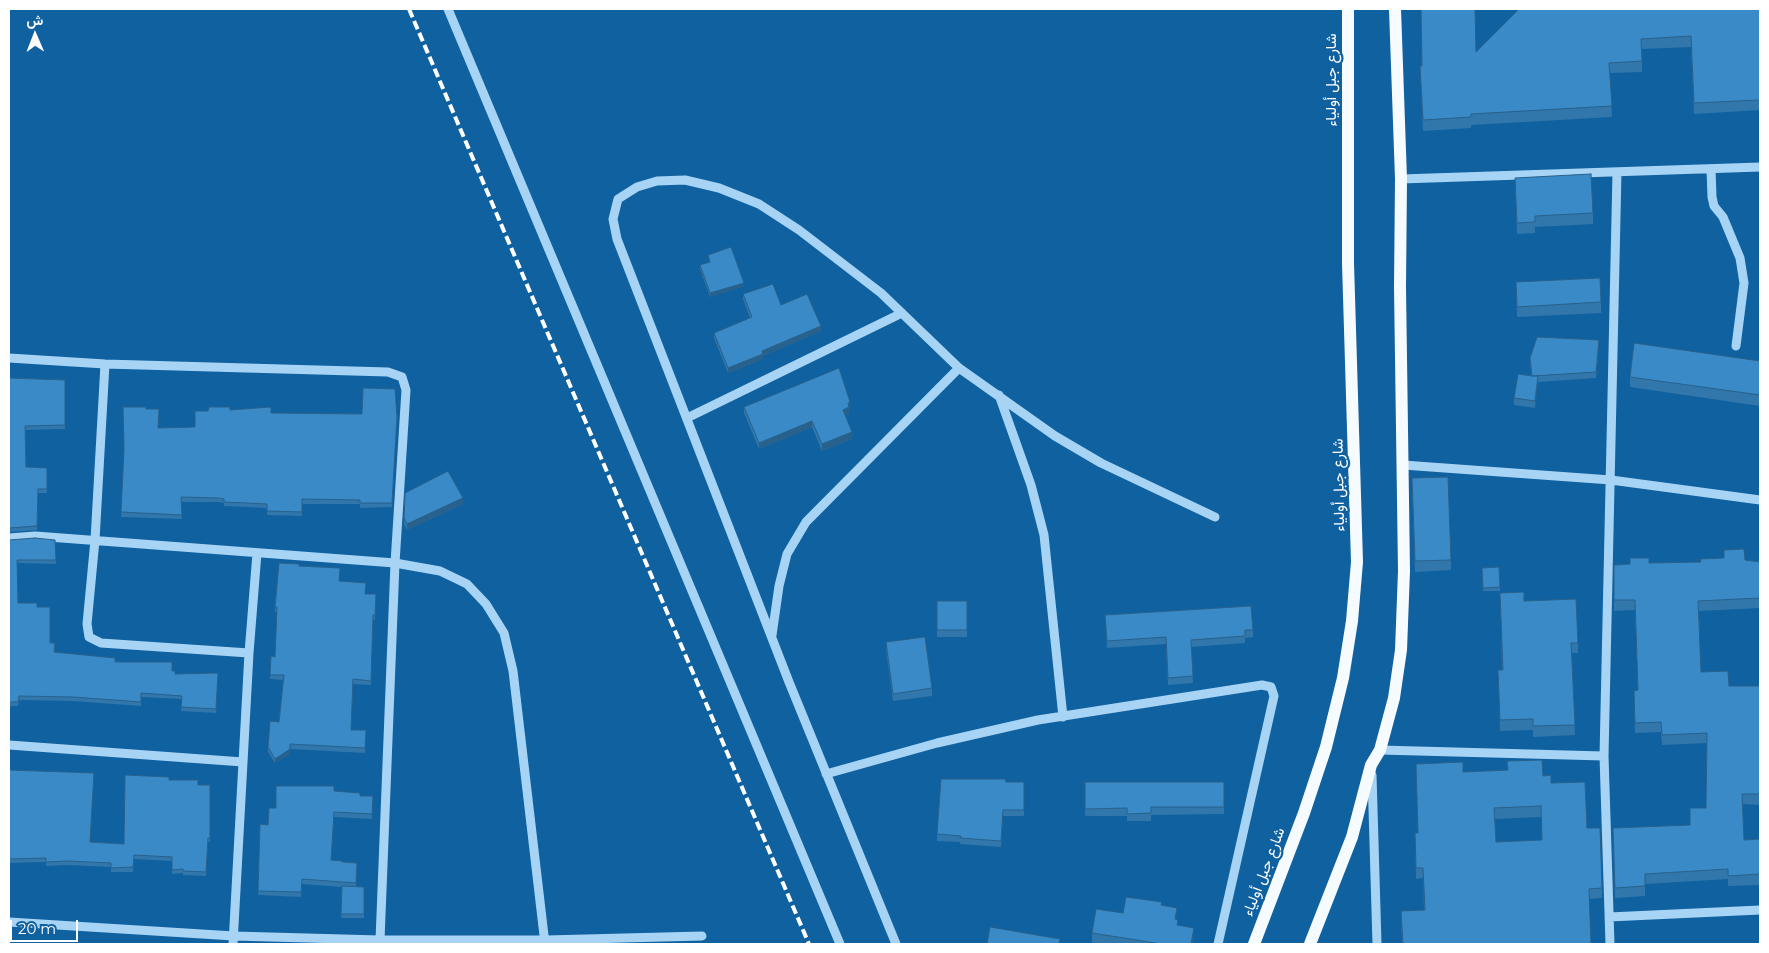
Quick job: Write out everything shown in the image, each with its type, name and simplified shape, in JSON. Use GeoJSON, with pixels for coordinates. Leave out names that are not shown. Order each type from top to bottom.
{"type":"FeatureCollection","features":[{"type":"Feature","properties":{"kind":"main road","name":"شارع جبل أولياء"},"geometry":{"type":"LineString","coordinates":[[1254,944],[1304,813],[1326,747],[1343,678],[1352,621],[1357,562],[1348,263],[1348,9]]}},
{"type":"Feature","properties":{"kind":"main road"},"geometry":{"type":"LineString","coordinates":[[1310,944],[1352,837],[1371,765],[1380,750],[1394,698],[1401,650],[1404,571],[1400,179],[1395,9]]}},
{"type":"Feature","properties":{"kind":"street"},"geometry":{"type":"LineString","coordinates":[[448,9],[840,944]]}},
{"type":"Feature","properties":{"kind":"street"},"geometry":{"type":"LineString","coordinates":[[1400,179],[1760,167]]}},
{"type":"Feature","properties":{"kind":"street"},"geometry":{"type":"LineString","coordinates":[[1711,169],[1714,206],[1723,217],[1740,258],[1744,284],[1736,346]]}},
{"type":"Feature","properties":{"kind":"street"},"geometry":{"type":"LineString","coordinates":[[1610,944],[1604,756],[1612,480],[1617,172]]}},
{"type":"Feature","properties":{"kind":"street"},"geometry":{"type":"LineString","coordinates":[[896,944],[826,774],[616,239],[613,219],[618,199],[636,187],[657,181],[685,180],[719,188],[759,204],[799,230],[881,293],[959,368],[1056,436],[1101,464],[1216,517]]}},
{"type":"Feature","properties":{"kind":"street"},"geometry":{"type":"LineString","coordinates":[[687,418],[902,313]]}},
{"type":"Feature","properties":{"kind":"street"},"geometry":{"type":"LineString","coordinates":[[9,358],[105,364],[388,372],[402,377],[406,390],[395,563],[380,940]]}},
{"type":"Feature","properties":{"kind":"street"},"geometry":{"type":"LineString","coordinates":[[105,364],[95,540],[87,624],[90,636],[102,643],[249,653]]}},
{"type":"Feature","properties":{"kind":"street"},"geometry":{"type":"LineString","coordinates":[[772,638],[779,586],[787,554],[806,522],[959,368]]}},
{"type":"Feature","properties":{"kind":"street"},"geometry":{"type":"LineString","coordinates":[[998,395],[1031,485],[1044,535],[1063,717]]}},
{"type":"Feature","properties":{"kind":"street"},"geometry":{"type":"LineString","coordinates":[[1403,465],[1612,480],[1760,500]]}},
{"type":"Feature","properties":{"kind":"street"},"geometry":{"type":"LineString","coordinates":[[9,538],[34,536],[395,563],[440,571],[467,584],[486,604],[504,633],[513,671],[546,942]]}},
{"type":"Feature","properties":{"kind":"street"},"geometry":{"type":"LineString","coordinates":[[234,940],[249,653],[257,553]]}},
{"type":"Feature","properties":{"kind":"street"},"geometry":{"type":"LineString","coordinates":[[826,774],[937,743],[1038,720],[1262,685],[1271,687],[1274,696],[1218,944]]}},
{"type":"Feature","properties":{"kind":"street"},"geometry":{"type":"LineString","coordinates":[[9,745],[243,762]]}},
{"type":"Feature","properties":{"kind":"street"},"geometry":{"type":"LineString","coordinates":[[1380,750],[1604,756]]}},
{"type":"Feature","properties":{"kind":"street"},"geometry":{"type":"LineString","coordinates":[[1371,765],[1377,944]]}},
{"type":"Feature","properties":{"kind":"street"},"geometry":{"type":"LineString","coordinates":[[1609,918],[1760,910]]}},
{"type":"Feature","properties":{"kind":"street"},"geometry":{"type":"LineString","coordinates":[[9,922],[234,940],[546,942],[702,936]]}},
{"type":"Feature","properties":{"kind":"building"},"geometry":{"type":"Polygon","coordinates":[[[1421,9],[1475,9],[1476,52],[1519,9],[1760,9],[1760,100],[1694,103],[1691,36],[1641,39],[1642,61],[1609,63],[1612,106],[1471,114],[1471,117],[1423,120],[1420,66],[1422,66],[1421,9]]]}},
{"type":"Feature","properties":{"kind":"building"},"geometry":{"type":"Polygon","coordinates":[[[1591,174],[1593,213],[1535,216],[1535,222],[1517,223],[1515,178],[1591,174]]]}},
{"type":"Feature","properties":{"kind":"building"},"geometry":{"type":"Polygon","coordinates":[[[731,247],[744,283],[710,293],[700,265],[710,262],[708,255],[731,247]]]}},
{"type":"Feature","properties":{"kind":"building"},"geometry":{"type":"Polygon","coordinates":[[[1600,278],[1601,302],[1517,307],[1516,282],[1600,278]]]}},
{"type":"Feature","properties":{"kind":"building"},"geometry":{"type":"Polygon","coordinates":[[[773,284],[781,305],[807,294],[821,326],[762,351],[763,354],[728,368],[714,333],[752,317],[743,294],[773,284]]]}},
{"type":"Feature","properties":{"kind":"building"},"geometry":{"type":"Polygon","coordinates":[[[1537,337],[1599,340],[1596,372],[1532,376],[1530,358],[1537,337]]]}},
{"type":"Feature","properties":{"kind":"building"},"geometry":{"type":"Polygon","coordinates":[[[1634,343],[1760,361],[1760,395],[1630,377],[1634,343]]]}},
{"type":"Feature","properties":{"kind":"building"},"geometry":{"type":"Polygon","coordinates":[[[839,368],[850,402],[848,403],[849,407],[843,410],[852,432],[822,444],[812,421],[759,443],[744,407],[839,368]]]}},
{"type":"Feature","properties":{"kind":"building"},"geometry":{"type":"Polygon","coordinates":[[[1518,374],[1538,376],[1535,401],[1514,398],[1518,374]]]}},
{"type":"Feature","properties":{"kind":"building"},"geometry":{"type":"Polygon","coordinates":[[[9,378],[65,380],[65,425],[25,426],[26,467],[47,468],[47,489],[38,489],[37,526],[9,528],[9,378]]]}},
{"type":"Feature","properties":{"kind":"building"},"geometry":{"type":"Polygon","coordinates":[[[363,388],[395,389],[397,417],[392,503],[360,503],[360,500],[302,499],[302,512],[267,511],[267,504],[224,502],[224,499],[218,498],[181,497],[182,515],[121,512],[124,449],[123,407],[159,409],[158,428],[195,427],[195,411],[208,411],[209,407],[230,407],[230,410],[271,407],[271,413],[362,414],[363,388]]]}},
{"type":"Feature","properties":{"kind":"building"},"geometry":{"type":"Polygon","coordinates":[[[448,471],[463,498],[407,524],[404,518],[405,493],[448,471]]]}},
{"type":"Feature","properties":{"kind":"building"},"geometry":{"type":"Polygon","coordinates":[[[1448,477],[1451,560],[1415,561],[1412,478],[1448,477]]]}},
{"type":"Feature","properties":{"kind":"building"},"geometry":{"type":"Polygon","coordinates":[[[35,538],[55,540],[56,560],[17,560],[18,603],[37,603],[37,607],[50,607],[50,643],[55,643],[54,652],[115,658],[115,662],[172,662],[172,671],[175,671],[175,674],[218,673],[216,709],[181,707],[182,696],[141,693],[141,702],[73,697],[19,696],[18,702],[9,702],[9,540],[35,538]]]}},
{"type":"Feature","properties":{"kind":"building"},"geometry":{"type":"Polygon","coordinates":[[[1744,549],[1745,560],[1760,562],[1760,598],[1698,601],[1701,672],[1728,671],[1729,686],[1760,686],[1760,794],[1742,794],[1744,840],[1760,839],[1760,874],[1728,876],[1728,869],[1645,874],[1645,886],[1615,888],[1613,828],[1690,825],[1690,808],[1706,808],[1707,733],[1662,735],[1661,722],[1635,723],[1634,691],[1638,690],[1635,600],[1614,600],[1614,565],[1630,564],[1630,558],[1649,558],[1649,563],[1701,562],[1700,559],[1724,558],[1724,550],[1744,549]]]}},
{"type":"Feature","properties":{"kind":"building"},"geometry":{"type":"Polygon","coordinates":[[[279,563],[340,568],[339,581],[366,583],[365,594],[376,594],[375,615],[373,615],[371,681],[353,679],[351,730],[366,730],[365,748],[290,744],[290,749],[275,759],[268,747],[270,721],[279,722],[284,675],[270,675],[271,656],[275,657],[277,607],[275,607],[279,563]]]}},
{"type":"Feature","properties":{"kind":"building"},"geometry":{"type":"Polygon","coordinates":[[[1499,567],[1500,587],[1483,588],[1482,568],[1499,567]]]}},
{"type":"Feature","properties":{"kind":"building"},"geometry":{"type":"Polygon","coordinates":[[[1524,592],[1524,601],[1576,599],[1578,643],[1571,643],[1575,725],[1533,726],[1533,719],[1500,720],[1498,670],[1503,670],[1500,593],[1524,592]]]}},
{"type":"Feature","properties":{"kind":"building"},"geometry":{"type":"Polygon","coordinates":[[[937,601],[967,601],[967,630],[937,630],[937,601]]]}},
{"type":"Feature","properties":{"kind":"building"},"geometry":{"type":"Polygon","coordinates":[[[1251,606],[1253,630],[1245,630],[1245,636],[1191,640],[1193,676],[1168,678],[1166,637],[1107,641],[1105,615],[1251,606]]]}},
{"type":"Feature","properties":{"kind":"building"},"geometry":{"type":"Polygon","coordinates":[[[925,637],[932,688],[893,694],[886,642],[925,637]]]}},
{"type":"Feature","properties":{"kind":"building"},"geometry":{"type":"Polygon","coordinates":[[[1542,760],[1543,776],[1551,775],[1551,783],[1585,782],[1587,828],[1600,828],[1602,888],[1589,889],[1591,944],[1403,944],[1401,911],[1425,910],[1423,868],[1416,868],[1415,833],[1418,833],[1416,764],[1463,762],[1463,772],[1508,770],[1507,761],[1542,760]],[[1541,806],[1494,808],[1496,842],[1542,840],[1541,806]]]}},
{"type":"Feature","properties":{"kind":"building"},"geometry":{"type":"Polygon","coordinates":[[[9,770],[94,773],[90,842],[124,844],[125,775],[169,777],[169,780],[198,780],[198,785],[210,785],[210,838],[208,838],[206,872],[183,871],[183,869],[172,870],[172,857],[134,855],[133,867],[111,868],[111,863],[46,862],[46,858],[9,859],[9,770]]]}},
{"type":"Feature","properties":{"kind":"building"},"geometry":{"type":"Polygon","coordinates":[[[941,779],[1005,779],[1006,782],[1024,782],[1024,810],[1003,810],[1001,841],[937,834],[941,779]]]}},
{"type":"Feature","properties":{"kind":"building"},"geometry":{"type":"Polygon","coordinates":[[[1085,782],[1224,782],[1224,807],[1151,807],[1151,813],[1127,814],[1127,808],[1085,809],[1085,782]]]}},
{"type":"Feature","properties":{"kind":"building"},"geometry":{"type":"Polygon","coordinates":[[[276,786],[334,786],[334,791],[360,793],[360,796],[373,796],[372,814],[334,812],[331,860],[357,863],[356,883],[302,879],[301,892],[258,891],[260,824],[268,825],[269,808],[276,808],[276,786]]]}},
{"type":"Feature","properties":{"kind":"building"},"geometry":{"type":"Polygon","coordinates":[[[342,886],[364,887],[364,914],[341,914],[342,886]]]}},
{"type":"Feature","properties":{"kind":"building"},"geometry":{"type":"Polygon","coordinates":[[[1126,897],[1162,902],[1161,905],[1177,908],[1175,919],[1178,920],[1177,925],[1194,928],[1191,944],[1162,944],[1092,933],[1096,909],[1123,913],[1126,897]]]}},
{"type":"Feature","properties":{"kind":"building"},"geometry":{"type":"Polygon","coordinates":[[[990,927],[1060,939],[1059,944],[987,944],[990,927]]]}},
{"type":"Feature","properties":{"kind":"railway"},"geometry":{"type":"LineString","coordinates":[[409,9],[809,944]]}}]}
